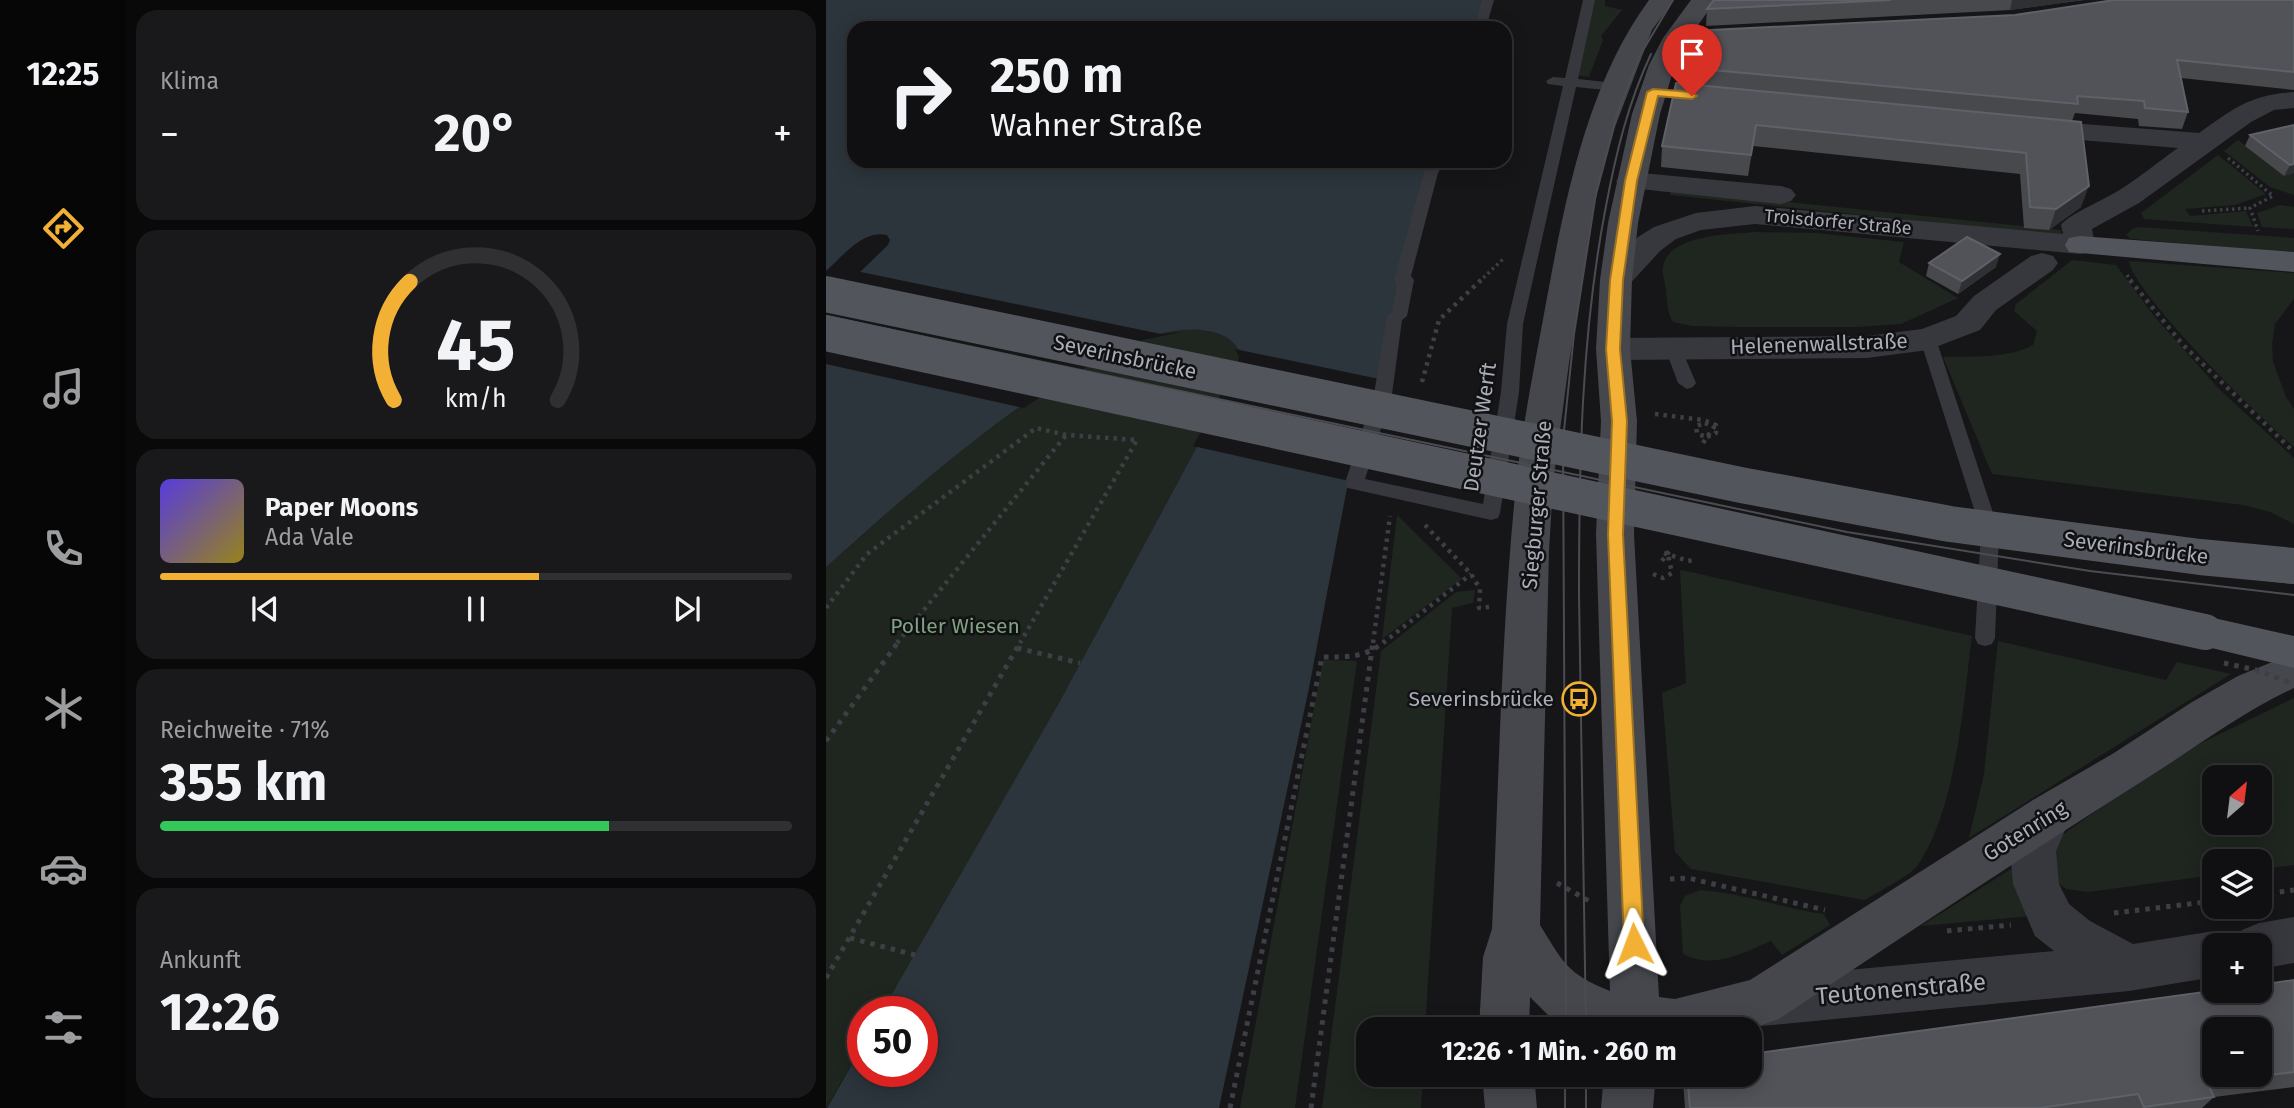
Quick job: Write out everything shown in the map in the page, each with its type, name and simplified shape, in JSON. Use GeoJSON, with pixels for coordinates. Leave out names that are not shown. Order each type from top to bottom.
{"type":"FeatureCollection","features":[{"type":"Feature","properties":{"kind":"main road","name":"Siegburger Straße"},"geometry":{"type":"LineString","coordinates":[[1504,1017],[1507,957],[1516,929],[1530,551],[1535,483],[1552,363],[1580,202],[1615,87],[1640,30],[1662,0]]}},
{"type":"Feature","properties":{"kind":"main road"},"geometry":{"type":"LineString","coordinates":[[1646,1017],[1635,971],[1615,534],[1619,421],[1613,349],[1616,280],[1631,181],[1666,94],[1662,65],[1690,38],[1704,0]]}},
{"type":"Feature","properties":{"kind":"main road"},"geometry":{"type":"LineString","coordinates":[[1580,202],[1631,181]]}},
{"type":"Feature","properties":{"kind":"main road"},"geometry":{"type":"LineString","coordinates":[[2078,235],[2117,248],[2294,262]]}},
{"type":"Feature","properties":{"kind":"main road","name":"Severinsbrücke"},"geometry":{"type":"LineString","coordinates":[[826,294],[1672,472],[1950,524],[2200,557],[2294,566]]}},
{"type":"Feature","properties":{"kind":"main road","name":"Severinsbrücke"},"geometry":{"type":"LineString","coordinates":[[826,333],[2294,652]]}},
{"type":"Feature","properties":{"kind":"main road","name":"Gotenring"},"geometry":{"type":"LineString","coordinates":[[1761,1002],[2049,814],[2253,688],[2294,670]]}},
{"type":"Feature","properties":{"kind":"main road"},"geometry":{"type":"LineString","coordinates":[[1516,929],[1546,979],[1566,998],[1614,1017]]}},
{"type":"Feature","properties":{"kind":"main road","name":"Teutonenstraße"},"geometry":{"type":"LineString","coordinates":[[1687,1017],[1761,1002]]}},
{"type":"Feature","properties":{"kind":"main road"},"geometry":{"type":"LineString","coordinates":[[1509,1087],[1511,1108]]}},
{"type":"Feature","properties":{"kind":"main road"},"geometry":{"type":"LineString","coordinates":[[1627,1108],[1629,1087]]}},
{"type":"Feature","properties":{"kind":"street"},"geometry":{"type":"LineString","coordinates":[[2078,235],[2092,219],[2129,197],[2241,116],[2268,102],[2294,100]]}},
{"type":"Feature","properties":{"kind":"street"},"geometry":{"type":"LineString","coordinates":[[2011,127],[2204,142]]}},
{"type":"Feature","properties":{"kind":"street","name":"Troisdorfer Straße"},"geometry":{"type":"LineString","coordinates":[[1631,181],[2078,235]]}},
{"type":"Feature","properties":{"kind":"street","name":"Troisdorfer Straße"},"geometry":{"type":"LineString","coordinates":[[1616,280],[1649,244],[1664,233],[1696,222],[1755,215],[2078,235]]}},
{"type":"Feature","properties":{"kind":"street","name":"Helenenwallstraße"},"geometry":{"type":"LineString","coordinates":[[1613,349],[1867,346],[1928,339],[1968,323],[1985,303],[2042,263]]}},
{"type":"Feature","properties":{"kind":"street"},"geometry":{"type":"LineString","coordinates":[[2049,814],[2033,851],[2036,884],[2052,920],[2073,937],[2129,968]]}},
{"type":"Feature","properties":{"kind":"street"},"geometry":{"type":"LineString","coordinates":[[2272,944],[2294,940]]}},
{"type":"Feature","properties":{"kind":"street","name":"Teutonenstraße"},"geometry":{"type":"LineString","coordinates":[[1761,1002],[2129,968],[2202,956]]}},
{"type":"Feature","properties":{"kind":"lane"},"geometry":{"type":"LineString","coordinates":[[1482,21],[1488,0]]}},
{"type":"Feature","properties":{"kind":"lane","name":"Deutzer Werft"},"geometry":{"type":"LineString","coordinates":[[1436,168],[1432,169],[1402,280],[1406,280],[1399,316],[1395,316],[1383,394],[1354,483],[1491,513],[1510,392],[1515,324],[1533,253],[1561,81],[1589,0]]}},
{"type":"Feature","properties":{"kind":"lane"},"geometry":{"type":"LineString","coordinates":[[1561,81],[1615,87]]}},
{"type":"Feature","properties":{"kind":"lane"},"geometry":{"type":"LineString","coordinates":[[1928,339],[1990,531],[1984,638]]}},
{"type":"Feature","properties":{"kind":"lane"},"geometry":{"type":"LineString","coordinates":[[1673,348],[1686,383]]}},
{"type":"Feature","properties":{"kind":"path"},"geometry":{"type":"LineString","coordinates":[[2202,211],[2250,208],[2273,196],[2204,142]]}},
{"type":"Feature","properties":{"kind":"path"},"geometry":{"type":"LineString","coordinates":[[2250,208],[2258,230]]}},
{"type":"Feature","properties":{"kind":"path"},"geometry":{"type":"LineString","coordinates":[[2117,248],[2128,277],[2155,312],[2258,421],[2294,452]]}},
{"type":"Feature","properties":{"kind":"path"},"geometry":{"type":"LineString","coordinates":[[1421,386],[1439,320],[1504,257]]}},
{"type":"Feature","properties":{"kind":"path"},"geometry":{"type":"LineString","coordinates":[[1647,414],[1703,420],[1716,425],[1717,431],[1710,437],[1697,433],[1695,429],[1702,423],[1712,425],[1714,430]]}},
{"type":"Feature","properties":{"kind":"path"},"geometry":{"type":"LineString","coordinates":[[826,608],[867,554],[1036,428],[1066,435],[1138,440],[826,978]]}},
{"type":"Feature","properties":{"kind":"path"},"geometry":{"type":"LineString","coordinates":[[826,741],[899,641],[1066,435]]}},
{"type":"Feature","properties":{"kind":"path"},"geometry":{"type":"LineString","coordinates":[[1392,492],[1471,574],[1480,589],[1479,607]]}},
{"type":"Feature","properties":{"kind":"path"},"geometry":{"type":"LineString","coordinates":[[1311,1108],[1392,492]]}},
{"type":"Feature","properties":{"kind":"path"},"geometry":{"type":"LineString","coordinates":[[1662,561],[1653,565],[1653,575],[1663,578],[1672,573],[1668,555]]}},
{"type":"Feature","properties":{"kind":"path"},"geometry":{"type":"LineString","coordinates":[[1230,1108],[1322,657],[1357,657],[1372,652],[1471,574]]}},
{"type":"Feature","properties":{"kind":"path"},"geometry":{"type":"LineString","coordinates":[[1017,648],[1080,663]]}},
{"type":"Feature","properties":{"kind":"path"},"geometry":{"type":"LineString","coordinates":[[1547,877],[1592,904]]}},
{"type":"Feature","properties":{"kind":"path"},"geometry":{"type":"LineString","coordinates":[[1670,878],[1688,878],[1881,923]]}},
{"type":"Feature","properties":{"kind":"path"},"geometry":{"type":"LineString","coordinates":[[2272,893],[2294,890]]}},
{"type":"Feature","properties":{"kind":"path"},"geometry":{"type":"LineString","coordinates":[[849,937],[915,955]]}},
{"type":"Feature","properties":{"kind":"green space"},"geometry":{"type":"Polygon","coordinates":[[[1589,0],[1605,0],[1605,6],[1622,10],[1601,36],[1603,40],[1589,77],[1573,75],[1589,0]]]}},
{"type":"Feature","properties":{"kind":"green space"},"geometry":{"type":"Polygon","coordinates":[[[2238,140],[2284,176],[2294,174],[2294,195],[2270,187],[2224,151],[2238,140]]]}},
{"type":"Feature","properties":{"kind":"green space"},"geometry":{"type":"Polygon","coordinates":[[[2218,155],[2266,194],[2235,205],[2185,209],[2190,216],[2246,211],[2253,227],[2144,219],[2141,213],[2218,155]]]}},
{"type":"Feature","properties":{"kind":"green space"},"geometry":{"type":"Polygon","coordinates":[[[1671,190],[2061,230],[2062,236],[1670,195],[1671,190]]]}},
{"type":"Feature","properties":{"kind":"green space"},"geometry":{"type":"Polygon","coordinates":[[[2280,205],[2294,207],[2294,229],[2262,227],[2257,213],[2280,205]]]}},
{"type":"Feature","properties":{"kind":"green space"},"geometry":{"type":"Polygon","coordinates":[[[2139,227],[2294,238],[2294,253],[2131,239],[2126,235],[2139,227]]]}},
{"type":"Feature","properties":{"kind":"green space"},"geometry":{"type":"Polygon","coordinates":[[[1756,232],[1816,233],[1904,242],[1899,262],[1958,298],[1901,324],[1858,327],[1740,327],[1692,326],[1673,322],[1668,310],[1663,273],[1667,256],[1676,248],[1702,238],[1756,232]]]}},
{"type":"Feature","properties":{"kind":"green space"},"geometry":{"type":"Polygon","coordinates":[[[2072,260],[2116,265],[2154,316],[2219,389],[2294,458],[2294,524],[2270,512],[2243,505],[1992,474],[1943,357],[2001,355],[2033,345],[2037,331],[2014,311],[2016,304],[2072,260]]]}},
{"type":"Feature","properties":{"kind":"green space"},"geometry":{"type":"Polygon","coordinates":[[[2129,261],[2294,273],[2294,299],[2275,324],[2272,344],[2273,362],[2286,397],[2294,409],[2294,447],[2229,385],[2175,328],[2136,278],[2129,261]]]}},
{"type":"Feature","properties":{"kind":"green space","name":"Poller Wiesen"},"geometry":{"type":"Polygon","coordinates":[[[1187,328],[1224,336],[1238,347],[1241,365],[1060,701],[891,996],[847,996],[847,1072],[826,1108],[826,567],[950,460],[1015,411],[1084,368],[1157,334],[1187,328]]]}},
{"type":"Feature","properties":{"kind":"green space"},"geometry":{"type":"Polygon","coordinates":[[[1397,515],[1462,579],[1382,639],[1397,515]]]}},
{"type":"Feature","properties":{"kind":"green space"},"geometry":{"type":"Polygon","coordinates":[[[1682,570],[1972,636],[1950,785],[1931,841],[1918,865],[1908,874],[1865,900],[1691,869],[1675,852],[1662,693],[1686,683],[1682,570]]]}},
{"type":"Feature","properties":{"kind":"green space"},"geometry":{"type":"Polygon","coordinates":[[[1475,590],[1473,603],[1452,608],[1426,1017],[1356,1017],[1356,1087],[1422,1087],[1421,1108],[1322,1108],[1381,651],[1456,592],[1475,590]]]}},
{"type":"Feature","properties":{"kind":"green space"},"geometry":{"type":"Polygon","coordinates":[[[1998,641],[2166,680],[2177,662],[2231,674],[1969,838],[1984,774],[1998,641]]]}},
{"type":"Feature","properties":{"kind":"green space"},"geometry":{"type":"Polygon","coordinates":[[[1323,660],[1357,661],[1295,1108],[1240,1108],[1323,660]]]}},
{"type":"Feature","properties":{"kind":"green space"},"geometry":{"type":"Polygon","coordinates":[[[2294,698],[2294,865],[2272,868],[2272,849],[2202,849],[2202,877],[2088,892],[2066,889],[2050,876],[2058,838],[2144,777],[2195,746],[2294,698]]]}},
{"type":"Feature","properties":{"kind":"green space"},"geometry":{"type":"Polygon","coordinates":[[[2011,869],[2031,916],[1921,926],[2011,869]]]}},
{"type":"Feature","properties":{"kind":"green space"},"geometry":{"type":"Polygon","coordinates":[[[1700,890],[1824,914],[1830,925],[1782,955],[1771,941],[1728,958],[1694,959],[1683,954],[1680,906],[1685,896],[1700,890]]]}},
{"type":"Feature","properties":{"kind":"shaded area"},"geometry":{"type":"Polygon","coordinates":[[[826,0],[1488,0],[1482,21],[847,21],[847,168],[1436,168],[1353,488],[1347,488],[1309,688],[1219,1108],[827,1108],[847,1073],[847,1087],[938,1087],[938,996],[891,996],[1060,701],[1241,365],[1236,346],[1219,334],[1176,330],[1126,345],[1070,374],[1012,412],[904,498],[826,567],[826,305],[890,240],[887,235],[870,236],[846,252],[826,271],[826,0]]]}},
{"type":"Feature","properties":{"kind":"pier"},"geometry":{"type":"Polygon","coordinates":[[[856,271],[1161,334],[1182,332],[1143,340],[1118,351],[1083,369],[1024,408],[826,364],[826,300],[856,271]]]}},
{"type":"Feature","properties":{"kind":"pier"},"geometry":{"type":"Polygon","coordinates":[[[1235,349],[1389,381],[1358,483],[1193,446],[1237,364],[1239,357],[1235,349]]]}},
{"type":"Feature","properties":{"kind":"building"},"geometry":{"type":"Polygon","coordinates":[[[1714,0],[1891,0],[1707,9],[1714,0]]]}},
{"type":"Feature","properties":{"kind":"building"},"geometry":{"type":"Polygon","coordinates":[[[2114,0],[2294,0],[2294,72],[2177,60],[2188,112],[2145,108],[2144,101],[2077,96],[2078,104],[1680,67],[1691,31],[2015,15],[2114,0]]]}},
{"type":"Feature","properties":{"kind":"building"},"geometry":{"type":"Polygon","coordinates":[[[1676,83],[2081,122],[2089,186],[2056,209],[2030,207],[2026,153],[1756,125],[1751,155],[1662,146],[1676,83]]]}},
{"type":"Feature","properties":{"kind":"building"},"geometry":{"type":"Polygon","coordinates":[[[2294,125],[2294,164],[2290,165],[2250,135],[2294,125]]]}},
{"type":"Feature","properties":{"kind":"building"},"geometry":{"type":"Polygon","coordinates":[[[1967,237],[2000,254],[1962,281],[1929,263],[1967,237]]]}},
{"type":"Feature","properties":{"kind":"building"},"geometry":{"type":"Polygon","coordinates":[[[2294,980],[2294,1072],[2272,1075],[2272,1017],[2202,1017],[2202,1087],[2209,1087],[2214,1097],[2144,1107],[2138,1094],[2039,1108],[1690,1108],[1688,1087],[1762,1087],[1762,1052],[2202,992],[2202,1003],[2272,1003],[2272,983],[2294,980]]]}},
{"type":"Feature","properties":{"kind":"tram line"},"geometry":{"type":"LineString","coordinates":[[1563,472],[1563,440],[1574,334],[1596,193],[1617,114],[1639,57],[1673,0]]}},
{"type":"Feature","properties":{"kind":"tram line"},"geometry":{"type":"LineString","coordinates":[[1581,476],[1586,351],[1598,254],[1610,186],[1629,110],[1651,54]]}},
{"type":"Feature","properties":{"kind":"tram line"},"geometry":{"type":"LineString","coordinates":[[826,316],[1563,472]]}},
{"type":"Feature","properties":{"kind":"tram line"},"geometry":{"type":"LineString","coordinates":[[1600,470],[1946,536],[2119,562],[2294,583]]}},
{"type":"Feature","properties":{"kind":"tram line"},"geometry":{"type":"LineString","coordinates":[[1563,472],[1581,476]]}},
{"type":"Feature","properties":{"kind":"tram line"},"geometry":{"type":"LineString","coordinates":[[1563,472],[1566,1017]]}},
{"type":"Feature","properties":{"kind":"tram line"},"geometry":{"type":"LineString","coordinates":[[1581,476],[1847,532],[2090,571],[2294,595]]}},
{"type":"Feature","properties":{"kind":"tram line"},"geometry":{"type":"LineString","coordinates":[[1581,476],[1579,595],[1586,1017]]}},
{"type":"Feature","properties":{"kind":"tram line"},"geometry":{"type":"LineString","coordinates":[[1565,1087],[1565,1108]]}},
{"type":"Feature","properties":{"kind":"tram line"},"geometry":{"type":"LineString","coordinates":[[1586,1087],[1586,1108]]}},
{"type":"Feature","properties":{"kind":"place","name":"Severinsbrücke"},"geometry":{"type":"Point","coordinates":[1579,699]}},
{"type":"Feature","properties":{"kind":"route"},"geometry":{"type":"LineString","coordinates":[[1634,944],[1615,534],[1619,421],[1613,349],[1616,280],[1631,181],[1653,92],[1692,96]]}}]}
